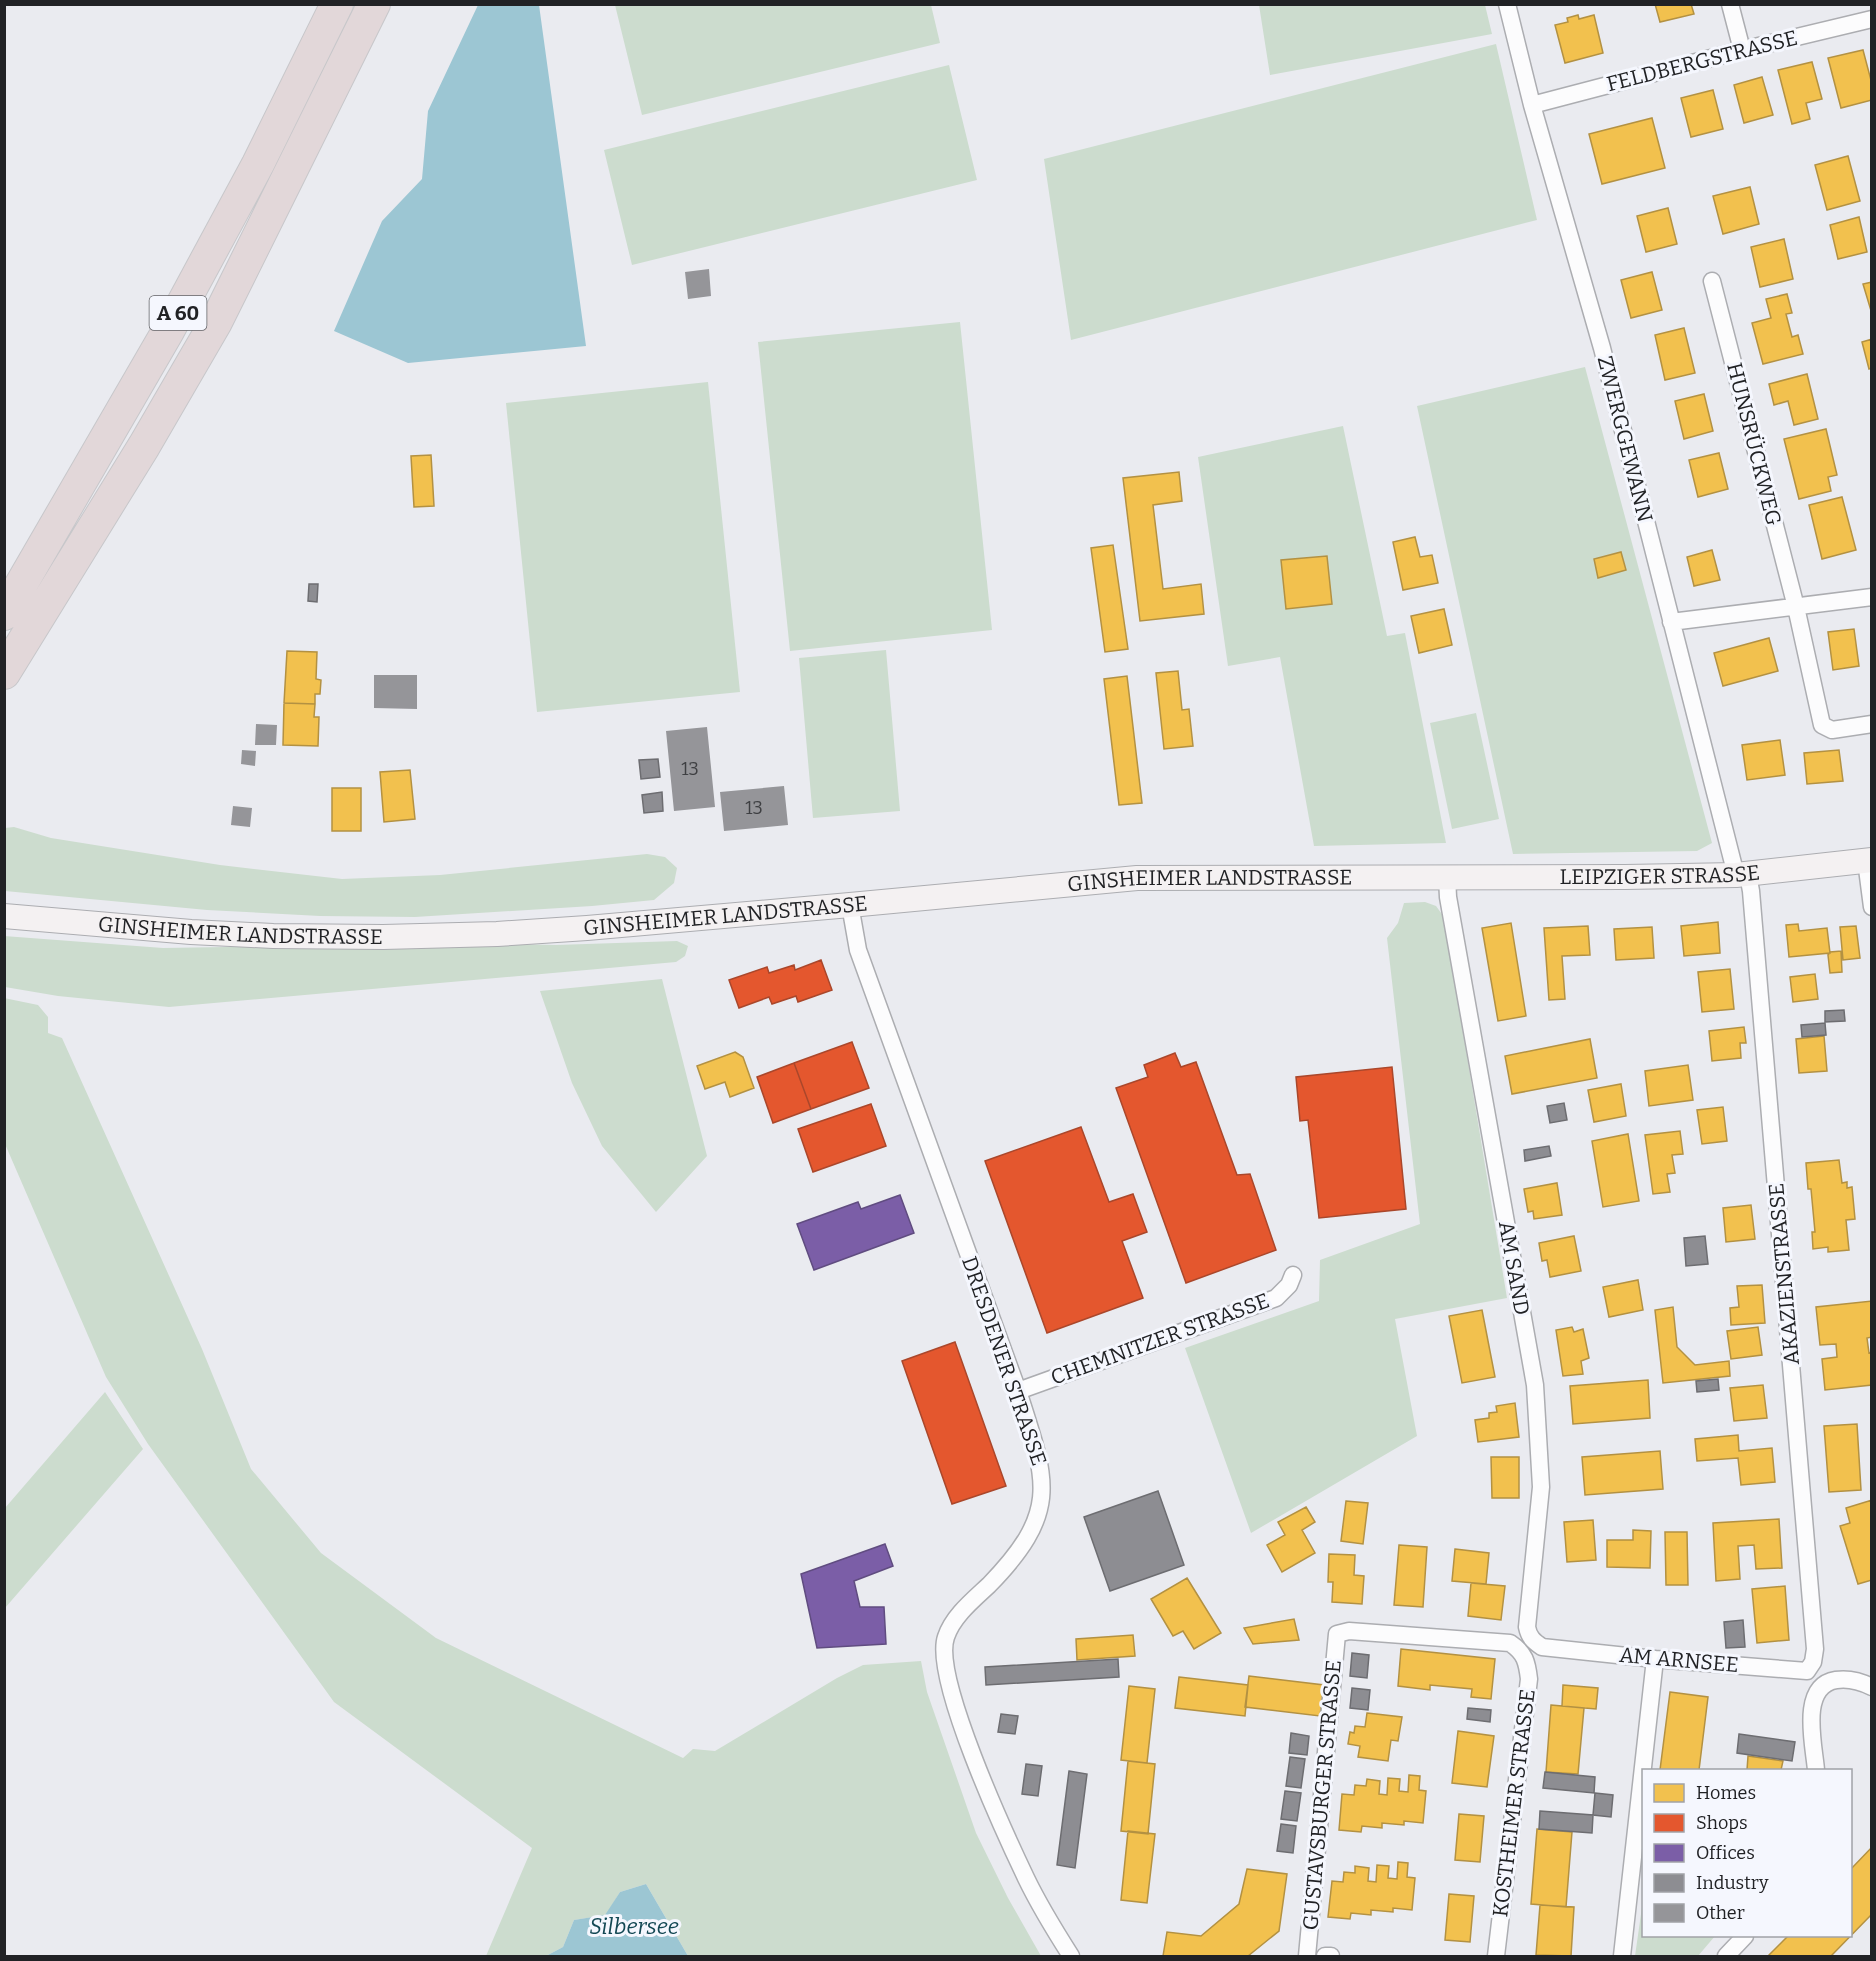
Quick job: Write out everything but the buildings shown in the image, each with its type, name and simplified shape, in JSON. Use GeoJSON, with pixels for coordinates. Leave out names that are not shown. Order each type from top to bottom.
{"type":"FeatureCollection","features":[{"type":"Feature","properties":{"kind":"highway","name":"A 60"},"geometry":{"type":"LineString","coordinates":[[4,614],[168,331],[258,164],[337,4]]}},
{"type":"Feature","properties":{"kind":"highway","name":"A 60"},"geometry":{"type":"LineString","coordinates":[[4,673],[144,446],[216,321],[374,4]]}},
{"type":"Feature","properties":{"kind":"highway","name":"A 60"},"geometry":{"type":"LineString","coordinates":[[4,682],[21,645]]}},
{"type":"Feature","properties":{"kind":"main road","name":"LEIPZIGER STRASSE"},"geometry":{"type":"LineString","coordinates":[[1447,877],[1742,875],[1869,861]]}},
{"type":"Feature","properties":{"kind":"main road","name":"GINSHEIMER LANDSTRASSE"},"geometry":{"type":"LineString","coordinates":[[4,916],[191,932],[383,937],[497,934],[850,905],[1137,878],[1447,877]]}},
{"type":"Feature","properties":{"kind":"street","name":"ZWERGGEWANN"},"geometry":{"type":"LineString","coordinates":[[1507,4],[1532,105],[1602,348],[1671,622],[1742,875]]}},
{"type":"Feature","properties":{"kind":"street"},"geometry":{"type":"LineString","coordinates":[[1730,4],[1742,50]]}},
{"type":"Feature","properties":{"kind":"street","name":"FELDBERGSTRASSE"},"geometry":{"type":"LineString","coordinates":[[1532,105],[1742,50],[1872,19]]}},
{"type":"Feature","properties":{"kind":"street","name":"HUNSRÜCKWEG"},"geometry":{"type":"LineString","coordinates":[[1712,280],[1796,607],[1822,725],[1832,730],[1872,724]]}},
{"type":"Feature","properties":{"kind":"street"},"geometry":{"type":"LineString","coordinates":[[1671,622],[1872,597]]}},
{"type":"Feature","properties":{"kind":"street"},"geometry":{"type":"LineString","coordinates":[[1869,861],[1872,907]]}},
{"type":"Feature","properties":{"kind":"street","name":"AKAZIENSTRASSE"},"geometry":{"type":"LineString","coordinates":[[1742,875],[1751,891],[1770,1104],[1815,1649],[1814,1662],[1808,1671]]}},
{"type":"Feature","properties":{"kind":"street","name":"AM SAND"},"geometry":{"type":"LineString","coordinates":[[1447,877],[1448,897],[1535,1385],[1541,1487],[1527,1627],[1534,1642],[1542,1647],[1552,1648]]}},
{"type":"Feature","properties":{"kind":"street","name":"DRESDENER STRASSE"},"geometry":{"type":"LineString","coordinates":[[850,905],[858,950],[1037,1449],[1043,1498],[1030,1534],[1000,1573],[958,1615],[945,1638],[944,1646],[948,1677],[961,1724],[987,1789],[1026,1879],[1071,1956]]}},
{"type":"Feature","properties":{"kind":"street","name":"CHEMNITZER STRASSE"},"geometry":{"type":"LineString","coordinates":[[1018,1391],[1276,1298],[1289,1285],[1293,1275]]}},
{"type":"Feature","properties":{"kind":"street","name":"GUSTAVSBURGER STRASSE"},"geometry":{"type":"LineString","coordinates":[[1307,1956],[1338,1634],[1349,1631],[1510,1643],[1522,1650]]}},
{"type":"Feature","properties":{"kind":"street","name":"AM ARNSEE"},"geometry":{"type":"LineString","coordinates":[[1552,1648],[1808,1671]]}},
{"type":"Feature","properties":{"kind":"street","name":"KOSTHEIMER STRASSE"},"geometry":{"type":"LineString","coordinates":[[1496,1956],[1529,1679],[1528,1663],[1522,1650]]}},
{"type":"Feature","properties":{"kind":"street"},"geometry":{"type":"LineString","coordinates":[[1643,1769],[1655,1659]]}},
{"type":"Feature","properties":{"kind":"street"},"geometry":{"type":"LineString","coordinates":[[1816,1769],[1811,1705],[1816,1693],[1822,1685],[1834,1681],[1861,1682],[1872,1688]]}},
{"type":"Feature","properties":{"kind":"street"},"geometry":{"type":"LineString","coordinates":[[1622,1956],[1642,1776]]}},
{"type":"Feature","properties":{"kind":"street"},"geometry":{"type":"LineString","coordinates":[[1726,1956],[1743,1937]]}},
{"type":"Feature","properties":{"kind":"street","name":"GUSTAVSBURGER STRASSE"},"geometry":{"type":"LineString","coordinates":[[1324,1956],[1331,1956]]}},
{"type":"Feature","properties":{"kind":"green space"},"geometry":{"type":"Polygon","coordinates":[[[615,5],[931,5],[940,43],[642,115],[615,5]]]}},
{"type":"Feature","properties":{"kind":"green space"},"geometry":{"type":"Polygon","coordinates":[[[1259,5],[1485,5],[1492,34],[1270,75],[1259,5]]]}},
{"type":"Feature","properties":{"kind":"green space"},"geometry":{"type":"Polygon","coordinates":[[[1496,44],[1537,220],[1071,340],[1044,159],[1496,44]]]}},
{"type":"Feature","properties":{"kind":"green space"},"geometry":{"type":"Polygon","coordinates":[[[949,65],[977,180],[632,265],[604,150],[949,65]]]}},
{"type":"Feature","properties":{"kind":"green space"},"geometry":{"type":"Polygon","coordinates":[[[960,322],[992,630],[790,651],[758,342],[960,322]]]}},
{"type":"Feature","properties":{"kind":"green space"},"geometry":{"type":"Polygon","coordinates":[[[1585,367],[1712,843],[1697,851],[1513,854],[1417,406],[1585,367]]]}},
{"type":"Feature","properties":{"kind":"green space"},"geometry":{"type":"Polygon","coordinates":[[[708,382],[740,692],[537,712],[506,403],[708,382]]]}},
{"type":"Feature","properties":{"kind":"green space"},"geometry":{"type":"Polygon","coordinates":[[[1343,426],[1387,636],[1405,633],[1446,843],[1314,846],[1280,657],[1228,666],[1198,457],[1343,426]]]}},
{"type":"Feature","properties":{"kind":"green space"},"geometry":{"type":"Polygon","coordinates":[[[886,650],[900,811],[813,818],[799,658],[886,650]]]}},
{"type":"Feature","properties":{"kind":"green space"},"geometry":{"type":"Polygon","coordinates":[[[1476,713],[1499,819],[1452,829],[1430,723],[1476,713]]]}},
{"type":"Feature","properties":{"kind":"green space"},"geometry":{"type":"Polygon","coordinates":[[[14,827],[51,838],[220,865],[342,879],[440,875],[647,854],[665,857],[677,868],[674,883],[654,900],[592,906],[415,917],[320,916],[207,910],[5,891],[5,828],[14,827]]]}},
{"type":"Feature","properties":{"kind":"green space"},"geometry":{"type":"Polygon","coordinates":[[[1425,902],[1436,906],[1444,917],[1507,1298],[1395,1319],[1417,1436],[1251,1533],[1185,1348],[1319,1301],[1320,1260],[1420,1224],[1387,938],[1398,923],[1404,903],[1425,902]]]}},
{"type":"Feature","properties":{"kind":"green space"},"geometry":{"type":"Polygon","coordinates":[[[4,936],[163,948],[466,943],[556,945],[677,941],[688,946],[685,956],[676,962],[169,1007],[58,996],[5,987],[4,936]]]}},
{"type":"Feature","properties":{"kind":"green space"},"geometry":{"type":"Polygon","coordinates":[[[662,979],[707,1156],[656,1212],[602,1146],[572,1083],[540,991],[662,979]]]}},
{"type":"Feature","properties":{"kind":"green space"},"geometry":{"type":"Polygon","coordinates":[[[4,998],[38,1005],[48,1017],[48,1033],[62,1038],[202,1349],[251,1469],[321,1553],[436,1638],[683,1758],[693,1749],[715,1751],[837,1678],[863,1665],[921,1661],[927,1692],[976,1833],[1008,1898],[1041,1956],[688,1956],[646,1884],[620,1892],[606,1915],[574,1920],[563,1947],[546,1956],[486,1956],[532,1848],[334,1702],[148,1444],[106,1377],[5,1144],[4,998]]]}},
{"type":"Feature","properties":{"kind":"green space"},"geometry":{"type":"Polygon","coordinates":[[[105,1392],[143,1449],[5,1608],[5,1508],[105,1392]]]}},
{"type":"Feature","properties":{"kind":"green space"},"geometry":{"type":"Polygon","coordinates":[[[1642,1907],[1642,1937],[1714,1937],[1698,1956],[1635,1956],[1642,1907]]]}},
{"type":"Feature","properties":{"kind":"water"},"geometry":{"type":"Polygon","coordinates":[[[478,5],[539,5],[586,346],[408,363],[334,331],[382,221],[422,179],[428,111],[478,5]]]}},
{"type":"Feature","properties":{"kind":"water","name":"Silbersee"},"geometry":{"type":"Polygon","coordinates":[[[646,1884],[688,1956],[546,1956],[563,1947],[574,1920],[605,1915],[620,1892],[646,1884]]]}}]}
